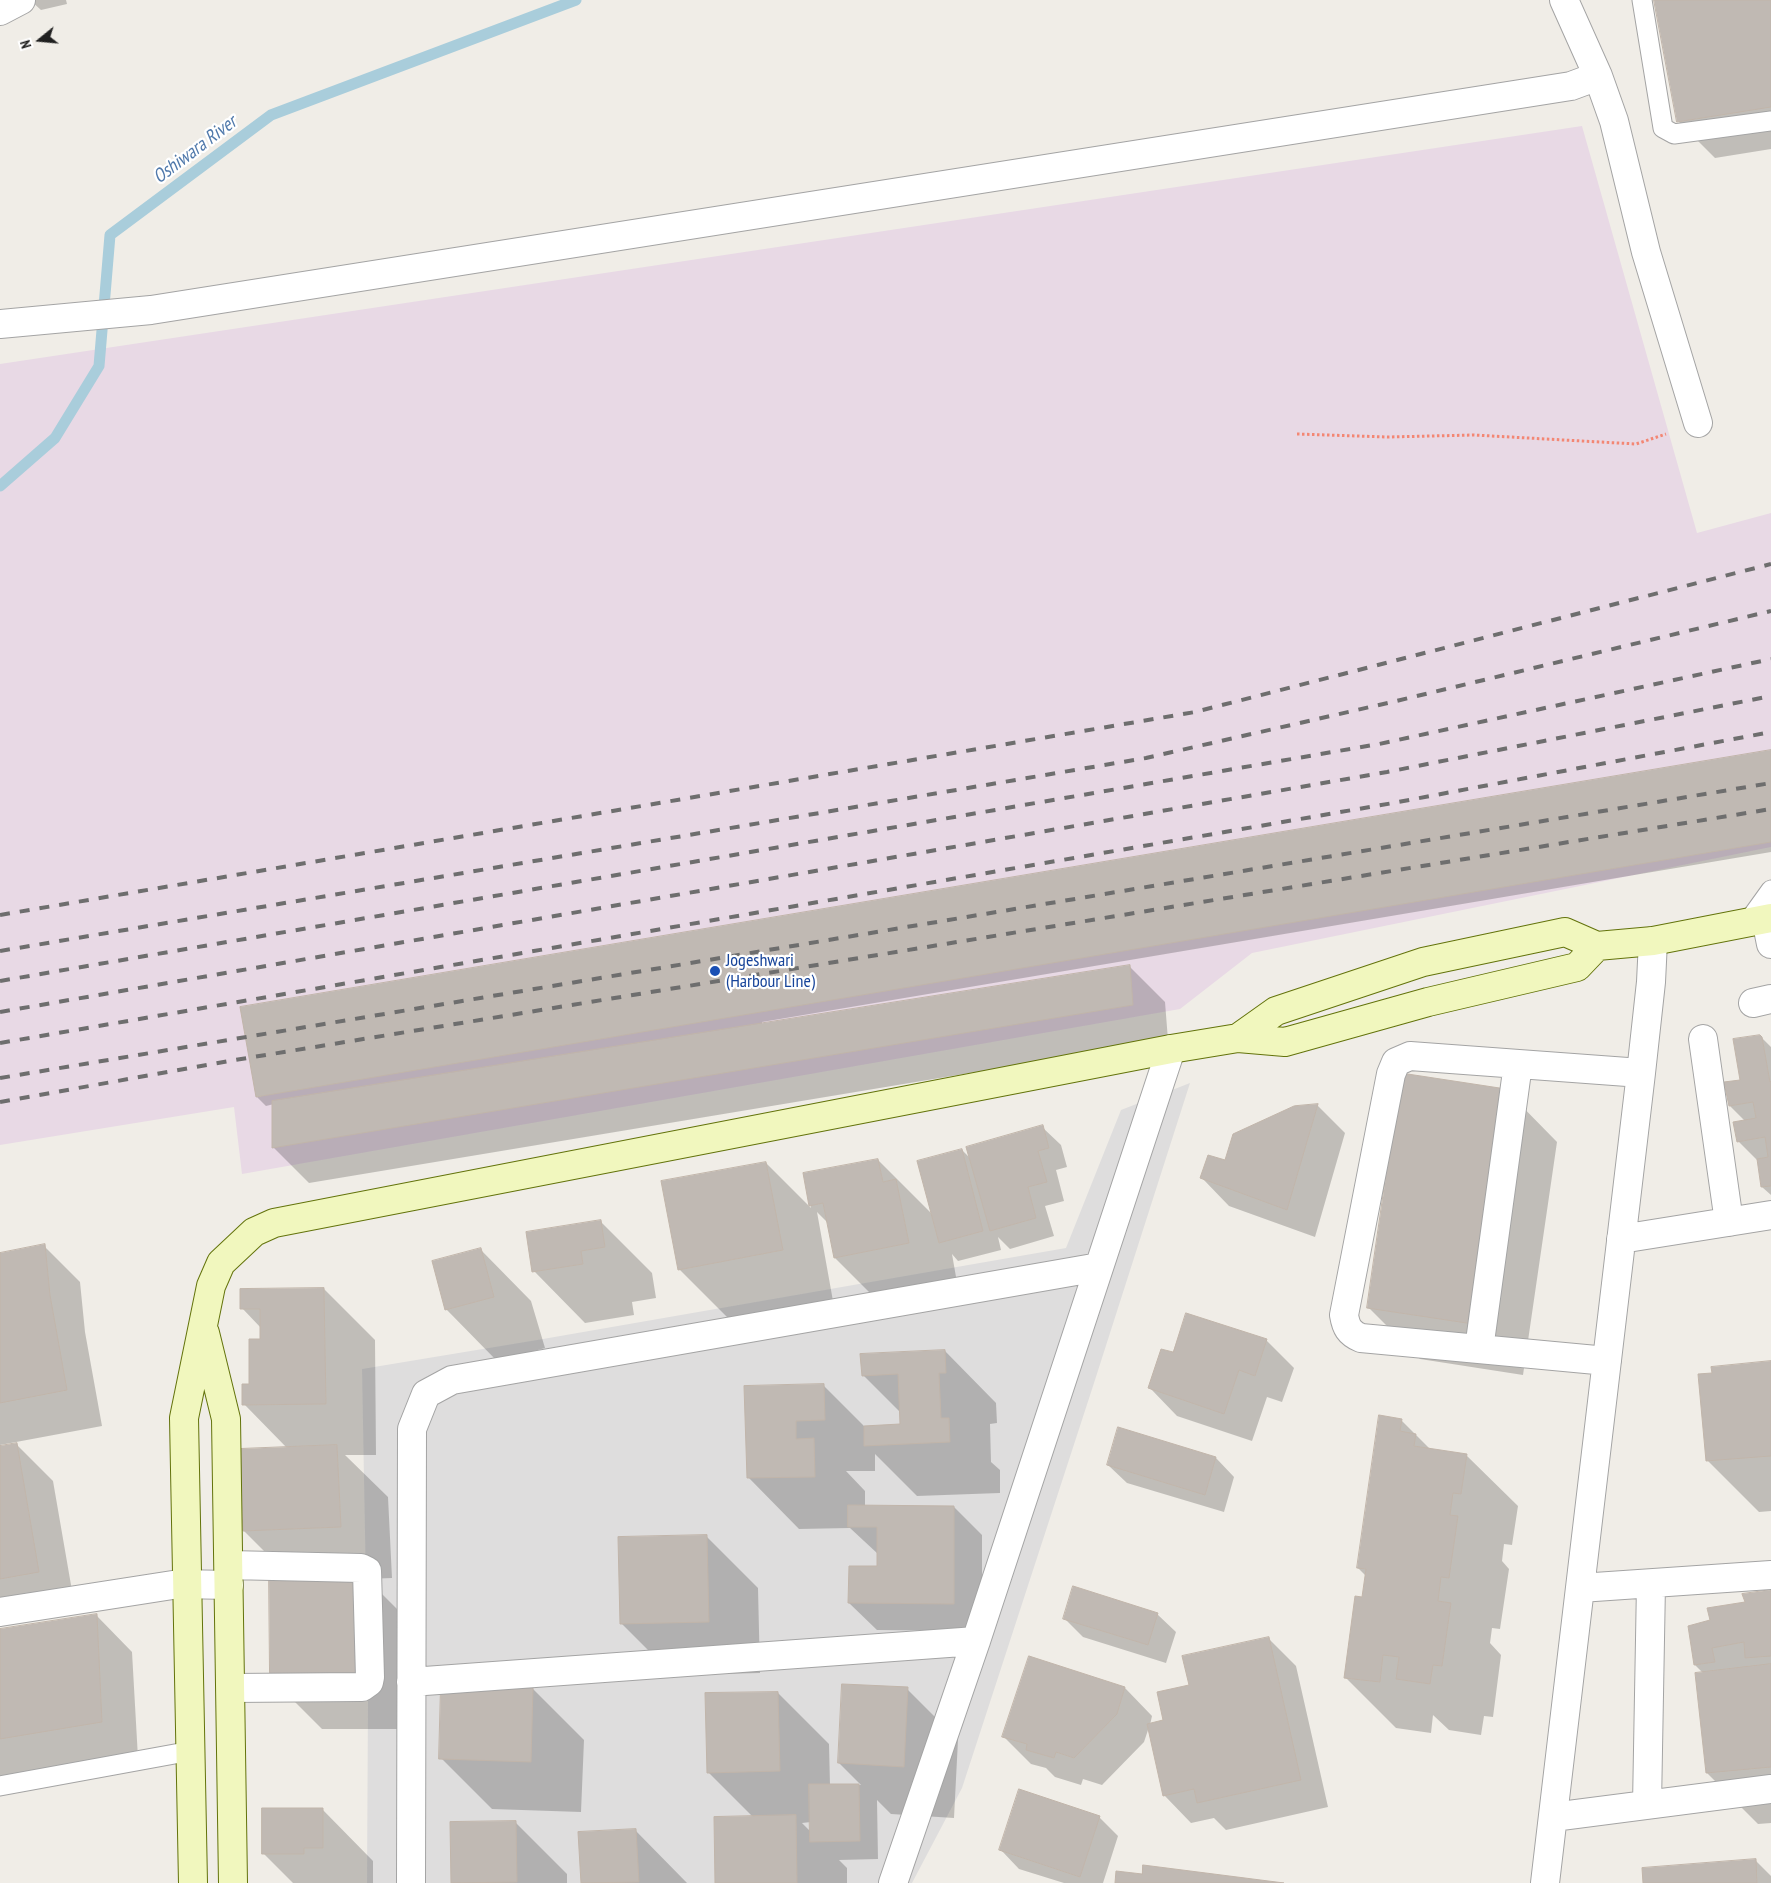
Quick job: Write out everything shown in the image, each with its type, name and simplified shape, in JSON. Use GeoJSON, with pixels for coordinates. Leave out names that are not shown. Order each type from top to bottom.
{"type":"FeatureCollection","features":[{"type":"Feature","properties":{"kind":"street"},"geometry":{"type":"LineString","coordinates":[[0,11],[21,0]]}},
{"type":"Feature","properties":{"kind":"street"},"geometry":{"type":"LineString","coordinates":[[1564,0],[1598,76],[1614,121],[1646,252],[1698,423]]}},
{"type":"Feature","properties":{"kind":"street"},"geometry":{"type":"LineString","coordinates":[[0,324],[151,310],[1571,86],[1598,76]]}},
{"type":"Feature","properties":{"kind":"street"},"geometry":{"type":"LineString","coordinates":[[1238,1038],[1276,1011],[1423,962],[1565,932],[1597,946],[1653,941],[1764,926]]}},
{"type":"Feature","properties":{"kind":"street"},"geometry":{"type":"LineString","coordinates":[[1545,1883],[1641,1073],[1651,982],[1653,941]]}},
{"type":"Feature","properties":{"kind":"street"},"geometry":{"type":"LineString","coordinates":[[193,1883],[184,1418],[211,1286],[221,1263],[254,1232],[274,1223],[1171,1049],[1238,1038],[1285,1042],[1428,1002],[1577,967],[1597,946]]}},
{"type":"Feature","properties":{"kind":"street"},"geometry":{"type":"LineString","coordinates":[[1703,1039],[1729,1222]]}},
{"type":"Feature","properties":{"kind":"street"},"geometry":{"type":"LineString","coordinates":[[893,1883],[976,1641],[1171,1049]]}},
{"type":"Feature","properties":{"kind":"street"},"geometry":{"type":"LineString","coordinates":[[1607,1361],[1361,1338],[1352,1334],[1346,1326],[1344,1315],[1391,1074],[1396,1062],[1410,1056],[1641,1073]]}},
{"type":"Feature","properties":{"kind":"street"},"geometry":{"type":"LineString","coordinates":[[1479,1349],[1518,1064]]}},
{"type":"Feature","properties":{"kind":"street"},"geometry":{"type":"LineString","coordinates":[[1621,1239],[1771,1215]]}},
{"type":"Feature","properties":{"kind":"street"},"geometry":{"type":"LineString","coordinates":[[411,1883],[412,1429],[426,1394],[452,1380],[1099,1267]]}},
{"type":"Feature","properties":{"kind":"street"},"geometry":{"type":"LineString","coordinates":[[203,1327],[226,1419],[233,1883]]}},
{"type":"Feature","properties":{"kind":"street"},"geometry":{"type":"LineString","coordinates":[[0,1612],[229,1575],[361,1568],[367,1571],[369,1682],[362,1687],[231,1688]]}},
{"type":"Feature","properties":{"kind":"street"},"geometry":{"type":"LineString","coordinates":[[1580,1588],[1771,1576]]}},
{"type":"Feature","properties":{"kind":"street"},"geometry":{"type":"LineString","coordinates":[[1647,1805],[1651,1584]]}},
{"type":"Feature","properties":{"kind":"street"},"geometry":{"type":"LineString","coordinates":[[411,1682],[976,1641]]}},
{"type":"Feature","properties":{"kind":"street"},"geometry":{"type":"LineString","coordinates":[[1553,1818],[1771,1789]]}},
{"type":"Feature","properties":{"kind":"lane"},"geometry":{"type":"LineString","coordinates":[[1642,0],[1663,128],[1674,134],[1771,121]]}},
{"type":"Feature","properties":{"kind":"lane"},"geometry":{"type":"LineString","coordinates":[[1764,926],[1771,890]]}},
{"type":"Feature","properties":{"kind":"lane"},"geometry":{"type":"LineString","coordinates":[[0,1786],[191,1751]]}},
{"type":"Feature","properties":{"kind":"path"},"geometry":{"type":"LineString","coordinates":[[1297,434],[1388,437],[1474,435],[1636,444],[1698,423]]}},
{"type":"Feature","properties":{"kind":"shaded area"},"geometry":{"type":"Polygon","coordinates":[[[1582,126],[1697,533],[1771,513],[1771,847],[1252,953],[1180,1009],[242,1174],[234,1107],[0,1145],[0,364],[1582,126]]]}},
{"type":"Feature","properties":{"kind":"shaded area"},"geometry":{"type":"Polygon","coordinates":[[[1190,1083],[962,1788],[912,1883],[367,1883],[368,1699],[362,1369],[1066,1248],[1121,1110],[1190,1083]]]}},
{"type":"Feature","properties":{"kind":"building"},"geometry":{"type":"Polygon","coordinates":[[[1654,0],[1771,0],[1771,107],[1677,122],[1654,0]]]}},
{"type":"Feature","properties":{"kind":"building"},"geometry":{"type":"Polygon","coordinates":[[[1771,750],[1771,842],[256,1097],[240,1007],[1771,750]]]}},
{"type":"Feature","properties":{"kind":"building"},"geometry":{"type":"Polygon","coordinates":[[[1130,965],[1133,1005],[272,1148],[272,1101],[1130,965]]]}},
{"type":"Feature","properties":{"kind":"building"},"geometry":{"type":"Polygon","coordinates":[[[1760,1035],[1771,1081],[1771,1186],[1761,1187],[1757,1159],[1768,1157],[1765,1137],[1737,1142],[1733,1122],[1756,1118],[1753,1102],[1729,1106],[1724,1082],[1740,1080],[1733,1039],[1760,1035]]]}},
{"type":"Feature","properties":{"kind":"building"},"geometry":{"type":"Polygon","coordinates":[[[1401,1073],[1506,1089],[1473,1324],[1367,1308],[1401,1073]]]}},
{"type":"Feature","properties":{"kind":"building"},"geometry":{"type":"Polygon","coordinates":[[[1318,1104],[1287,1210],[1200,1178],[1208,1155],[1225,1160],[1233,1134],[1294,1106],[1318,1104]]]}},
{"type":"Feature","properties":{"kind":"building"},"geometry":{"type":"Polygon","coordinates":[[[1043,1125],[1049,1148],[1038,1151],[1047,1182],[1028,1187],[1036,1218],[990,1231],[966,1147],[1043,1125]]]}},
{"type":"Feature","properties":{"kind":"building"},"geometry":{"type":"Polygon","coordinates":[[[962,1149],[983,1231],[939,1243],[917,1161],[962,1149]]]}},
{"type":"Feature","properties":{"kind":"building"},"geometry":{"type":"Polygon","coordinates":[[[878,1159],[883,1182],[896,1179],[909,1243],[834,1258],[823,1203],[809,1206],[803,1173],[878,1159]]]}},
{"type":"Feature","properties":{"kind":"building"},"geometry":{"type":"Polygon","coordinates":[[[766,1162],[783,1250],[678,1270],[661,1181],[766,1162]]]}},
{"type":"Feature","properties":{"kind":"building"},"geometry":{"type":"Polygon","coordinates":[[[601,1220],[605,1247],[581,1251],[583,1264],[532,1272],[526,1232],[601,1220]]]}},
{"type":"Feature","properties":{"kind":"building"},"geometry":{"type":"Polygon","coordinates":[[[45,1244],[50,1295],[67,1390],[0,1403],[0,1253],[45,1244]]]}},
{"type":"Feature","properties":{"kind":"building"},"geometry":{"type":"Polygon","coordinates":[[[481,1248],[494,1297],[445,1310],[432,1261],[481,1248]]]}},
{"type":"Feature","properties":{"kind":"building"},"geometry":{"type":"Polygon","coordinates":[[[324,1288],[326,1404],[242,1405],[242,1384],[249,1384],[249,1339],[260,1339],[260,1309],[240,1309],[240,1289],[324,1288]]]}},
{"type":"Feature","properties":{"kind":"building"},"geometry":{"type":"Polygon","coordinates":[[[1186,1313],[1267,1339],[1255,1376],[1239,1370],[1224,1414],[1148,1388],[1161,1349],[1173,1352],[1186,1313]]]}},
{"type":"Feature","properties":{"kind":"building"},"geometry":{"type":"Polygon","coordinates":[[[945,1350],[946,1373],[939,1373],[941,1418],[949,1418],[950,1442],[864,1446],[864,1426],[900,1424],[898,1374],[862,1376],[860,1354],[945,1350]]]}},
{"type":"Feature","properties":{"kind":"building"},"geometry":{"type":"Polygon","coordinates":[[[1771,1361],[1771,1456],[1706,1461],[1698,1374],[1712,1373],[1711,1367],[1771,1361]]]}},
{"type":"Feature","properties":{"kind":"building"},"geometry":{"type":"Polygon","coordinates":[[[824,1384],[825,1420],[796,1421],[796,1439],[814,1438],[815,1477],[747,1478],[744,1386],[824,1384]]]}},
{"type":"Feature","properties":{"kind":"building"},"geometry":{"type":"Polygon","coordinates":[[[1379,1415],[1402,1419],[1400,1431],[1416,1434],[1414,1446],[1467,1454],[1461,1494],[1453,1493],[1450,1515],[1458,1516],[1449,1578],[1441,1577],[1438,1601],[1451,1603],[1442,1666],[1433,1665],[1430,1684],[1396,1679],[1399,1657],[1383,1655],[1380,1682],[1344,1678],[1355,1596],[1362,1597],[1366,1569],[1357,1568],[1379,1415]]]}},
{"type":"Feature","properties":{"kind":"building"},"geometry":{"type":"Polygon","coordinates":[[[1118,1427],[1216,1457],[1205,1495],[1107,1465],[1118,1427]]]}},
{"type":"Feature","properties":{"kind":"building"},"geometry":{"type":"Polygon","coordinates":[[[17,1443],[39,1572],[0,1579],[0,1446],[17,1443]]]}},
{"type":"Feature","properties":{"kind":"building"},"geometry":{"type":"Polygon","coordinates":[[[337,1445],[341,1527],[243,1531],[239,1449],[337,1445]]]}},
{"type":"Feature","properties":{"kind":"building"},"geometry":{"type":"Polygon","coordinates":[[[848,1505],[954,1506],[954,1604],[848,1603],[849,1566],[877,1566],[877,1527],[848,1527],[848,1505]]]}},
{"type":"Feature","properties":{"kind":"building"},"geometry":{"type":"Polygon","coordinates":[[[707,1535],[709,1622],[620,1624],[618,1537],[707,1535]]]}},
{"type":"Feature","properties":{"kind":"building"},"geometry":{"type":"Polygon","coordinates":[[[269,1573],[362,1573],[362,1678],[270,1679],[269,1573]]]}},
{"type":"Feature","properties":{"kind":"building"},"geometry":{"type":"Polygon","coordinates":[[[1073,1586],[1158,1613],[1148,1645],[1063,1619],[1073,1586]]]}},
{"type":"Feature","properties":{"kind":"building"},"geometry":{"type":"Polygon","coordinates":[[[1771,1590],[1771,1656],[1745,1658],[1744,1642],[1712,1648],[1715,1662],[1694,1665],[1688,1626],[1710,1620],[1707,1608],[1745,1602],[1742,1594],[1771,1590]]]}},
{"type":"Feature","properties":{"kind":"building"},"geometry":{"type":"Polygon","coordinates":[[[97,1614],[102,1722],[0,1739],[0,1629],[97,1614]]]}},
{"type":"Feature","properties":{"kind":"building"},"geometry":{"type":"Polygon","coordinates":[[[1269,1637],[1301,1780],[1197,1803],[1194,1789],[1163,1796],[1147,1724],[1163,1720],[1157,1692],[1189,1685],[1182,1656],[1269,1637]]]}},
{"type":"Feature","properties":{"kind":"building"},"geometry":{"type":"Polygon","coordinates":[[[1029,1656],[1125,1687],[1117,1714],[1074,1758],[1056,1752],[1054,1758],[1026,1750],[1027,1744],[1002,1737],[1029,1656]]]}},
{"type":"Feature","properties":{"kind":"building"},"geometry":{"type":"Polygon","coordinates":[[[1771,1664],[1771,1767],[1706,1773],[1695,1673],[1771,1664]]]}},
{"type":"Feature","properties":{"kind":"building"},"geometry":{"type":"Polygon","coordinates":[[[842,1684],[908,1687],[904,1767],[838,1763],[842,1684]]]}},
{"type":"Feature","properties":{"kind":"building"},"geometry":{"type":"Polygon","coordinates":[[[441,1685],[533,1688],[531,1762],[439,1759],[441,1685]]]}},
{"type":"Feature","properties":{"kind":"building"},"geometry":{"type":"Polygon","coordinates":[[[778,1692],[780,1771],[707,1773],[705,1693],[778,1692]]]}},
{"type":"Feature","properties":{"kind":"building"},"geometry":{"type":"Polygon","coordinates":[[[809,1784],[859,1784],[860,1841],[810,1842],[809,1784]]]}},
{"type":"Feature","properties":{"kind":"building"},"geometry":{"type":"Polygon","coordinates":[[[1019,1789],[1100,1816],[1080,1877],[999,1850],[1019,1789]]]}},
{"type":"Feature","properties":{"kind":"building"},"geometry":{"type":"Polygon","coordinates":[[[262,1808],[323,1808],[323,1848],[304,1848],[304,1854],[262,1854],[262,1808]]]}},
{"type":"Feature","properties":{"kind":"building"},"geometry":{"type":"Polygon","coordinates":[[[796,1815],[797,1883],[715,1883],[714,1817],[796,1815]]]}},
{"type":"Feature","properties":{"kind":"building"},"geometry":{"type":"Polygon","coordinates":[[[516,1821],[517,1882],[451,1883],[450,1822],[516,1821]]]}},
{"type":"Feature","properties":{"kind":"building"},"geometry":{"type":"Polygon","coordinates":[[[636,1829],[639,1882],[581,1883],[578,1832],[636,1829]]]}},
{"type":"Feature","properties":{"kind":"building"},"geometry":{"type":"Polygon","coordinates":[[[1756,1859],[1757,1883],[1643,1883],[1642,1868],[1756,1859]]]}},
{"type":"Feature","properties":{"kind":"building"},"geometry":{"type":"Polygon","coordinates":[[[1143,1865],[1284,1883],[1115,1883],[1116,1871],[1142,1874],[1143,1865]]]}},
{"type":"Feature","properties":{"kind":"waterway","name":"Oshiwara River"},"geometry":{"type":"LineString","coordinates":[[0,486],[55,438],[99,366],[110,235],[271,115],[576,0]]}},
{"type":"Feature","properties":{"kind":"railway"},"geometry":{"type":"LineString","coordinates":[[0,915],[1195,712],[1771,564]]}},
{"type":"Feature","properties":{"kind":"railway"},"geometry":{"type":"LineString","coordinates":[[0,951],[1146,758],[1392,702],[1771,611]]}},
{"type":"Feature","properties":{"kind":"railway"},"geometry":{"type":"LineString","coordinates":[[0,981],[1379,744],[1771,659]]}},
{"type":"Feature","properties":{"kind":"railway"},"geometry":{"type":"LineString","coordinates":[[0,1012],[1387,772],[1771,696]]}},
{"type":"Feature","properties":{"kind":"railway"},"geometry":{"type":"LineString","coordinates":[[0,1043],[1393,803],[1771,732]]}},
{"type":"Feature","properties":{"kind":"railway"},"geometry":{"type":"LineString","coordinates":[[0,1078],[1771,783]]}},
{"type":"Feature","properties":{"kind":"railway"},"geometry":{"type":"LineString","coordinates":[[0,1102],[229,1061],[1771,809]]}},
{"type":"Feature","properties":{"kind":"place","name":"Jogeshwari (Harbour Line)"},"geometry":{"type":"Point","coordinates":[715,971]}}]}
